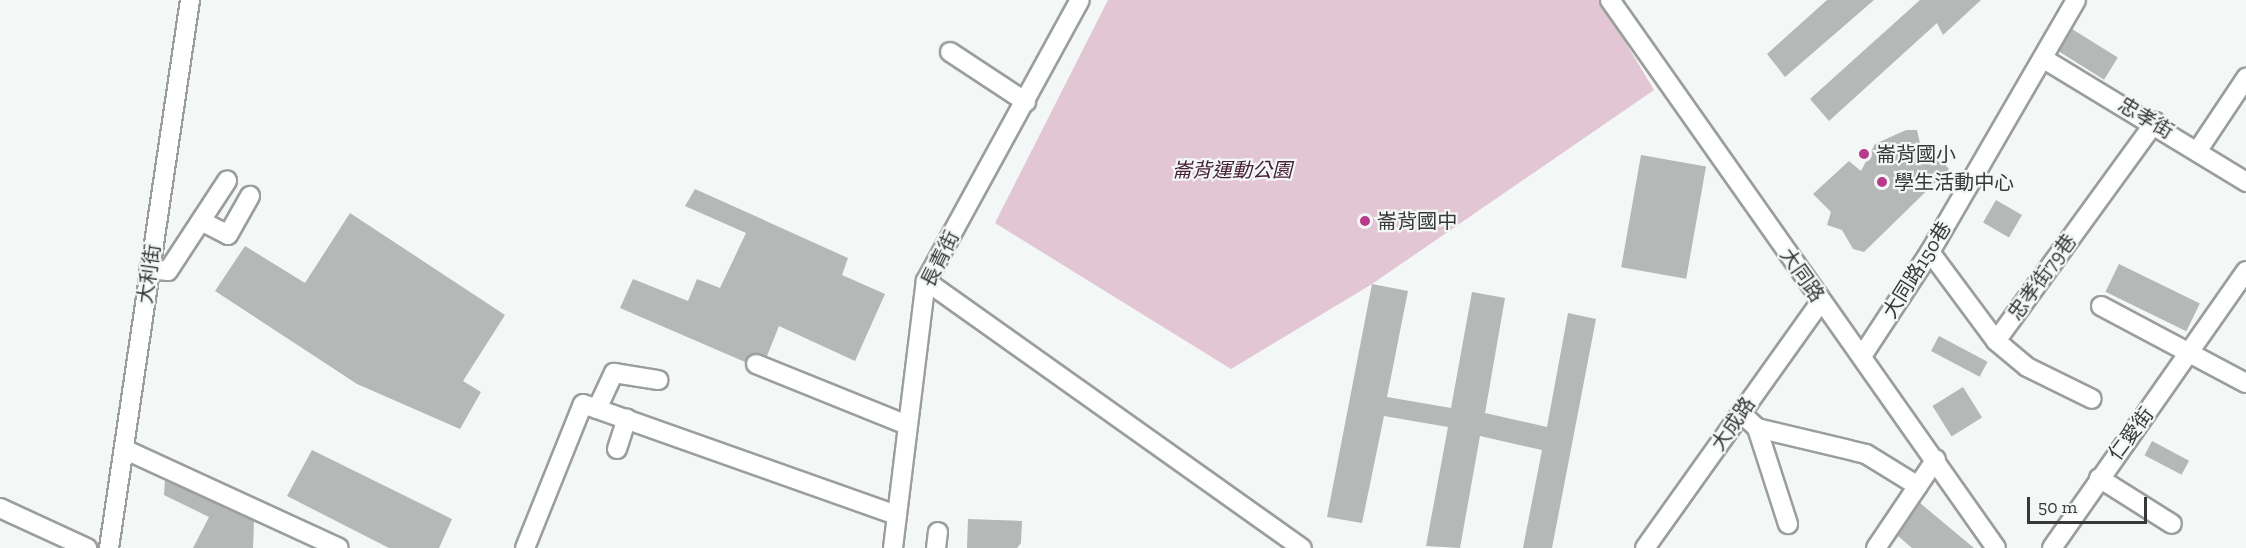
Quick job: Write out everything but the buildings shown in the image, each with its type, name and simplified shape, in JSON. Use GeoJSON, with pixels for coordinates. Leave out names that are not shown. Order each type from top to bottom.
{"type":"FeatureCollection","features":[{"type":"Feature","properties":{"kind":"street","name":"大利街"},"geometry":{"type":"LineString","coordinates":[[109,548],[126,450],[149,269],[190,0]]}},
{"type":"Feature","properties":{"kind":"street","name":"長青街"},"geometry":{"type":"LineString","coordinates":[[893,548],[926,281],[1080,0]]}},
{"type":"Feature","properties":{"kind":"street","name":"大同路"},"geometry":{"type":"LineString","coordinates":[[1610,0],[1821,301],[1936,459],[1996,548]]}},
{"type":"Feature","properties":{"kind":"street","name":"大同路150巷"},"geometry":{"type":"LineString","coordinates":[[1862,356],[1930,252],[2044,59],[2076,0]]}},
{"type":"Feature","properties":{"kind":"street"},"geometry":{"type":"LineString","coordinates":[[950,52],[1026,102]]}},
{"type":"Feature","properties":{"kind":"street","name":"忠孝街"},"geometry":{"type":"LineString","coordinates":[[2044,59],[2155,122],[2246,182]]}},
{"type":"Feature","properties":{"kind":"street"},"geometry":{"type":"LineString","coordinates":[[2198,150],[2246,78]]}},
{"type":"Feature","properties":{"kind":"street","name":"忠孝街79巷"},"geometry":{"type":"LineString","coordinates":[[2092,399],[2027,367],[1996,341],[2155,122]]}},
{"type":"Feature","properties":{"kind":"street"},"geometry":{"type":"LineString","coordinates":[[149,269],[168,271],[226,181]]}},
{"type":"Feature","properties":{"kind":"street"},"geometry":{"type":"LineString","coordinates":[[201,221],[228,235],[250,196]]}},
{"type":"Feature","properties":{"kind":"street"},"geometry":{"type":"LineString","coordinates":[[1930,252],[1996,341]]}},
{"type":"Feature","properties":{"kind":"street","name":"仁愛街"},"geometry":{"type":"LineString","coordinates":[[2052,548],[2099,477],[2193,351],[2246,272]]}},
{"type":"Feature","properties":{"kind":"street"},"geometry":{"type":"LineString","coordinates":[[926,281],[1302,548]]}},
{"type":"Feature","properties":{"kind":"street","name":"大成路"},"geometry":{"type":"LineString","coordinates":[[1645,548],[1821,301]]}},
{"type":"Feature","properties":{"kind":"street"},"geometry":{"type":"LineString","coordinates":[[2101,306],[2193,351],[2246,383]]}},
{"type":"Feature","properties":{"kind":"street"},"geometry":{"type":"LineString","coordinates":[[756,364],[907,425]]}},
{"type":"Feature","properties":{"kind":"street"},"geometry":{"type":"LineString","coordinates":[[597,409],[614,373],[658,380]]}},
{"type":"Feature","properties":{"kind":"street"},"geometry":{"type":"LineString","coordinates":[[525,548],[583,404],[897,515]]}},
{"type":"Feature","properties":{"kind":"street"},"geometry":{"type":"LineString","coordinates":[[1741,413],[1757,428],[1788,524]]}},
{"type":"Feature","properties":{"kind":"street"},"geometry":{"type":"LineString","coordinates":[[617,449],[627,418]]}},
{"type":"Feature","properties":{"kind":"street"},"geometry":{"type":"LineString","coordinates":[[1757,428],[1866,454],[1918,486]]}},
{"type":"Feature","properties":{"kind":"street"},"geometry":{"type":"LineString","coordinates":[[126,450],[339,548]]}},
{"type":"Feature","properties":{"kind":"street"},"geometry":{"type":"LineString","coordinates":[[1876,548],[1936,459]]}},
{"type":"Feature","properties":{"kind":"street"},"geometry":{"type":"LineString","coordinates":[[2099,477],[2172,524]]}},
{"type":"Feature","properties":{"kind":"street"},"geometry":{"type":"LineString","coordinates":[[0,508],[87,548]]}},
{"type":"Feature","properties":{"kind":"green space","name":"崙背運動公園"},"geometry":{"type":"Polygon","coordinates":[[[1108,0],[1600,0],[1654,90],[1372,284],[1231,369],[995,223],[1108,0]]]}},
{"type":"Feature","properties":{"kind":"place","name":"崙背國小"},"geometry":{"type":"Point","coordinates":[1864,154]}},
{"type":"Feature","properties":{"kind":"place","name":"學生活動中心"},"geometry":{"type":"Point","coordinates":[1882,182]}},
{"type":"Feature","properties":{"kind":"place","name":"崙背國中"},"geometry":{"type":"Point","coordinates":[1365,221]}}]}
